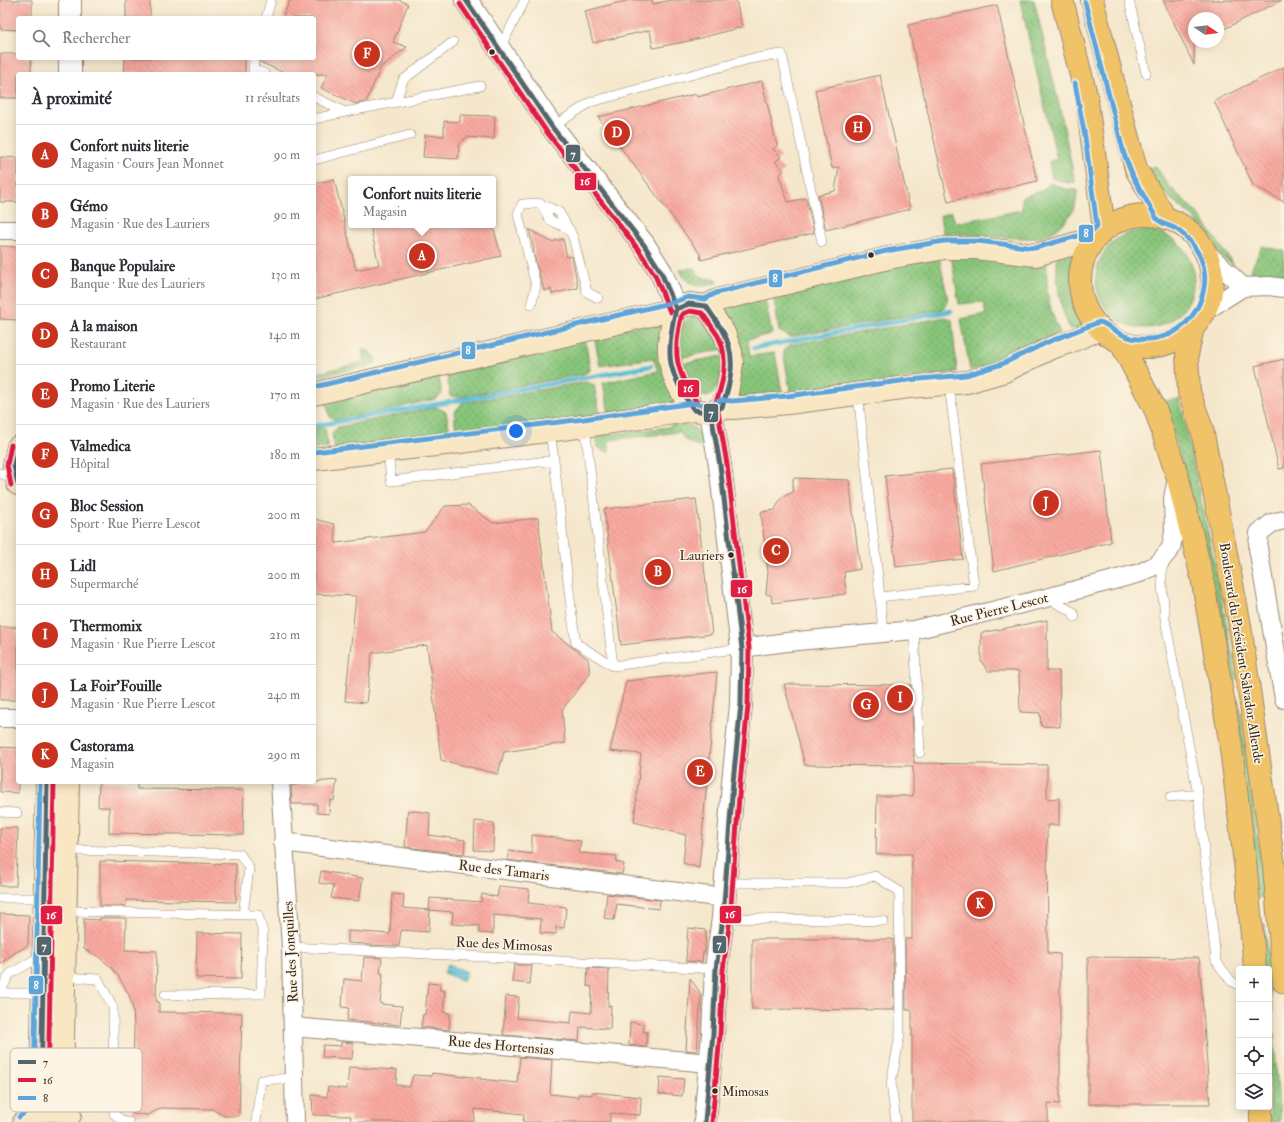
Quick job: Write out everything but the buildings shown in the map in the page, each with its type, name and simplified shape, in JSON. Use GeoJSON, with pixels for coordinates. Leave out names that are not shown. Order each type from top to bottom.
{"type":"FeatureCollection","features":[{"type":"Feature","properties":{"kind":"main road"},"geometry":{"type":"LineString","coordinates":[[316,394],[676,309],[689,304],[706,306],[718,300],[888,258],[945,248],[976,248],[1036,255],[1099,234],[1122,218],[1143,214],[1164,216],[1181,224],[1195,236],[1206,252],[1210,265],[1212,279],[1211,295],[1199,319],[1183,336],[1172,342],[1160,346],[1146,347],[1121,343],[1110,337],[1092,320],[1081,297],[1079,285],[1082,260],[1099,234],[1086,95],[1062,0]]}},
{"type":"Feature","properties":{"kind":"main road"},"geometry":{"type":"LineString","coordinates":[[1092,0],[1136,169],[1164,216]]}},
{"type":"Feature","properties":{"kind":"main road"},"geometry":{"type":"LineString","coordinates":[[706,306],[724,333],[731,352],[732,363],[727,393],[709,410]]}},
{"type":"Feature","properties":{"kind":"main road"},"geometry":{"type":"LineString","coordinates":[[676,309],[668,351],[674,379],[685,398],[709,410]]}},
{"type":"Feature","properties":{"kind":"main road","name":"Boulevard du Président Salvador Allende"},"geometry":{"type":"LineString","coordinates":[[1199,319],[1187,355],[1189,392],[1202,429],[1240,626],[1274,866],[1284,982]]}},
{"type":"Feature","properties":{"kind":"main road"},"geometry":{"type":"LineString","coordinates":[[316,459],[550,431],[709,410],[788,403],[858,393],[967,382],[1005,371],[1051,348],[1100,329]]}},
{"type":"Feature","properties":{"kind":"main road","name":"Boulevard du Président Salvador Allende"},"geometry":{"type":"LineString","coordinates":[[1121,343],[1156,411],[1178,475],[1202,577],[1230,740],[1246,871],[1255,966]]}},
{"type":"Feature","properties":{"kind":"main road"},"geometry":{"type":"LineString","coordinates":[[47,784],[44,954],[50,982],[57,1048]]}},
{"type":"Feature","properties":{"kind":"main road"},"geometry":{"type":"LineString","coordinates":[[44,1048],[50,982],[66,911],[68,784]]}},
{"type":"Feature","properties":{"kind":"main road"},"geometry":{"type":"LineString","coordinates":[[1261,1110],[1261,1122]]}},
{"type":"Feature","properties":{"kind":"main road"},"geometry":{"type":"LineString","coordinates":[[24,1122],[28,1117],[37,1112]]}},
{"type":"Feature","properties":{"kind":"main road"},"geometry":{"type":"LineString","coordinates":[[58,1112],[73,1119]]}},
{"type":"Feature","properties":{"kind":"street"},"geometry":{"type":"LineString","coordinates":[[70,0],[70,16]]}},
{"type":"Feature","properties":{"kind":"street"},"geometry":{"type":"LineString","coordinates":[[466,0],[552,127],[644,245],[660,272],[676,309]]}},
{"type":"Feature","properties":{"kind":"street"},"geometry":{"type":"LineString","coordinates":[[70,60],[70,72]]}},
{"type":"Feature","properties":{"kind":"street"},"geometry":{"type":"LineString","coordinates":[[0,230],[16,230]]}},
{"type":"Feature","properties":{"kind":"street"},"geometry":{"type":"LineString","coordinates":[[1206,252],[1242,287]]}},
{"type":"Feature","properties":{"kind":"street"},"geometry":{"type":"LineString","coordinates":[[1199,319],[1242,287],[1269,286],[1284,288]]}},
{"type":"Feature","properties":{"kind":"street"},"geometry":{"type":"LineString","coordinates":[[705,1122],[716,969],[725,900],[733,782],[741,705],[742,648],[720,465],[709,410]]}},
{"type":"Feature","properties":{"kind":"street"},"geometry":{"type":"LineString","coordinates":[[1172,544],[1174,516],[1173,498],[1178,475]]}},
{"type":"Feature","properties":{"kind":"street"},"geometry":{"type":"LineString","coordinates":[[1284,520],[1272,523],[1259,533],[1258,548],[1284,699]]}},
{"type":"Feature","properties":{"kind":"street","name":"Rue Pierre Lescot"},"geometry":{"type":"LineString","coordinates":[[742,648],[883,632],[914,630],[1046,598],[1140,573],[1158,564],[1172,544]]}},
{"type":"Feature","properties":{"kind":"street"},"geometry":{"type":"LineString","coordinates":[[0,718],[16,718]]}},
{"type":"Feature","properties":{"kind":"street","name":"Rue des Jonquilles"},"geometry":{"type":"LineString","coordinates":[[280,784],[291,947],[295,1122]]}},
{"type":"Feature","properties":{"kind":"street","name":"Rue des Tamaris"},"geometry":{"type":"LineString","coordinates":[[283,842],[725,900]]}},
{"type":"Feature","properties":{"kind":"street","name":"Rue des Hortensias"},"geometry":{"type":"LineString","coordinates":[[293,1028],[710,1063]]}},
{"type":"Feature","properties":{"kind":"lane"},"geometry":{"type":"LineString","coordinates":[[267,16],[272,0]]}},
{"type":"Feature","properties":{"kind":"lane"},"geometry":{"type":"LineString","coordinates":[[499,50],[524,0]]}},
{"type":"Feature","properties":{"kind":"lane"},"geometry":{"type":"LineString","coordinates":[[1129,0],[1146,72]]}},
{"type":"Feature","properties":{"kind":"lane"},"geometry":{"type":"LineString","coordinates":[[396,102],[403,80],[453,42]]}},
{"type":"Feature","properties":{"kind":"lane"},"geometry":{"type":"LineString","coordinates":[[552,127],[591,102],[750,59],[782,54],[822,242]]}},
{"type":"Feature","properties":{"kind":"lane"},"geometry":{"type":"LineString","coordinates":[[253,71],[254,60]]}},
{"type":"Feature","properties":{"kind":"lane"},"geometry":{"type":"LineString","coordinates":[[316,119],[480,86]]}},
{"type":"Feature","properties":{"kind":"lane"},"geometry":{"type":"LineString","coordinates":[[316,98],[345,112]]}},
{"type":"Feature","properties":{"kind":"lane"},"geometry":{"type":"LineString","coordinates":[[316,159],[410,135]]}},
{"type":"Feature","properties":{"kind":"lane"},"geometry":{"type":"LineString","coordinates":[[531,305],[536,286],[518,214],[522,204],[541,204],[559,212],[573,237],[587,292],[598,298]]}},
{"type":"Feature","properties":{"kind":"lane"},"geometry":{"type":"LineString","coordinates":[[880,597],[974,586],[949,384]]}},
{"type":"Feature","properties":{"kind":"lane"},"geometry":{"type":"LineString","coordinates":[[858,393],[883,632]]}},
{"type":"Feature","properties":{"kind":"lane"},"geometry":{"type":"LineString","coordinates":[[585,426],[613,666]]}},
{"type":"Feature","properties":{"kind":"lane"},"geometry":{"type":"LineString","coordinates":[[550,431],[576,643],[613,666],[742,648]]}},
{"type":"Feature","properties":{"kind":"lane"},"geometry":{"type":"LineString","coordinates":[[388,451],[391,480],[554,460]]}},
{"type":"Feature","properties":{"kind":"lane"},"geometry":{"type":"LineString","coordinates":[[1172,544],[1162,568],[1166,619],[1198,794],[1216,961],[1231,981],[1236,984]]}},
{"type":"Feature","properties":{"kind":"lane"},"geometry":{"type":"LineString","coordinates":[[1046,598],[1073,612],[1075,617]]}},
{"type":"Feature","properties":{"kind":"lane"},"geometry":{"type":"LineString","coordinates":[[914,630],[920,753]]}},
{"type":"Feature","properties":{"kind":"lane"},"geometry":{"type":"LineString","coordinates":[[1170,797],[1198,794]]}},
{"type":"Feature","properties":{"kind":"lane"},"geometry":{"type":"LineString","coordinates":[[0,812],[17,813]]}},
{"type":"Feature","properties":{"kind":"lane"},"geometry":{"type":"LineString","coordinates":[[67,850],[240,854],[249,868],[243,915]]}},
{"type":"Feature","properties":{"kind":"lane"},"geometry":{"type":"LineString","coordinates":[[725,900],[847,883],[875,876],[899,891],[900,1034],[891,1083],[896,1122]]}},
{"type":"Feature","properties":{"kind":"lane"},"geometry":{"type":"LineString","coordinates":[[0,898],[45,898]]}},
{"type":"Feature","properties":{"kind":"lane"},"geometry":{"type":"LineString","coordinates":[[725,900],[884,921]]}},
{"type":"Feature","properties":{"kind":"lane"},"geometry":{"type":"LineString","coordinates":[[66,911],[258,915],[263,932],[261,994],[164,995]]}},
{"type":"Feature","properties":{"kind":"lane","name":"Rue des Mimosas"},"geometry":{"type":"LineString","coordinates":[[291,947],[716,969]]}},
{"type":"Feature","properties":{"kind":"lane"},"geometry":{"type":"LineString","coordinates":[[0,993],[10,974],[44,954]]}},
{"type":"Feature","properties":{"kind":"lane"},"geometry":{"type":"LineString","coordinates":[[0,993],[50,982],[98,979],[113,1007],[113,1048]]}},
{"type":"Feature","properties":{"kind":"lane"},"geometry":{"type":"LineString","coordinates":[[256,1122],[261,1080],[294,1078]]}},
{"type":"Feature","properties":{"kind":"lane"},"geometry":{"type":"LineString","coordinates":[[114,1112],[114,1114],[124,1122],[129,1122]]}},
{"type":"Feature","properties":{"kind":"green space"},"geometry":{"type":"Polygon","coordinates":[[[1020,0],[1034,0],[1060,109],[1075,182],[1068,183],[1052,178],[1049,162],[1057,159],[1020,0]]]}},
{"type":"Feature","properties":{"kind":"green space"},"geometry":{"type":"Polygon","coordinates":[[[1156,166],[1167,184],[1198,214],[1234,265],[1223,258],[1213,247],[1194,218],[1166,195],[1156,183],[1148,168],[1156,166]]]}},
{"type":"Feature","properties":{"kind":"green space"},"geometry":{"type":"Polygon","coordinates":[[[1050,183],[1065,189],[1077,190],[1077,194],[1074,208],[1068,218],[1057,229],[1047,235],[1038,238],[1025,238],[943,233],[940,216],[951,212],[956,223],[1022,210],[1022,197],[1041,191],[1050,183]]]}},
{"type":"Feature","properties":{"kind":"green space"},"geometry":{"type":"Polygon","coordinates":[[[1145,230],[1155,231],[1172,238],[1186,252],[1193,269],[1193,289],[1186,306],[1172,320],[1155,327],[1145,328],[1135,327],[1118,320],[1104,306],[1097,289],[1096,279],[1097,269],[1104,252],[1118,238],[1135,231],[1145,230]]]}},
{"type":"Feature","properties":{"kind":"green space"},"geometry":{"type":"Polygon","coordinates":[[[1262,246],[1284,251],[1284,279],[1259,276],[1250,272],[1262,246]]]}},
{"type":"Feature","properties":{"kind":"green space"},"geometry":{"type":"Polygon","coordinates":[[[1070,253],[1072,256],[1073,293],[1086,327],[1070,329],[1061,302],[1058,285],[1057,256],[1070,253]]]}},
{"type":"Feature","properties":{"kind":"green space"},"geometry":{"type":"Polygon","coordinates":[[[951,255],[1047,259],[1048,297],[1052,314],[1060,333],[1042,339],[1001,361],[986,367],[970,370],[961,319],[986,314],[983,302],[959,304],[951,255]]]}},
{"type":"Feature","properties":{"kind":"green space"},"geometry":{"type":"Polygon","coordinates":[[[939,256],[948,301],[944,309],[790,337],[779,331],[773,293],[939,256]]]}},
{"type":"Feature","properties":{"kind":"green space"},"geometry":{"type":"Polygon","coordinates":[[[694,268],[703,278],[716,279],[716,283],[699,286],[690,283],[686,280],[680,270],[694,268]]]}},
{"type":"Feature","properties":{"kind":"green space"},"geometry":{"type":"Polygon","coordinates":[[[764,294],[772,334],[748,339],[750,356],[775,353],[782,392],[743,398],[738,396],[735,391],[720,310],[764,294]]]}},
{"type":"Feature","properties":{"kind":"green space"},"geometry":{"type":"Polygon","coordinates":[[[694,315],[704,318],[723,349],[675,359],[681,328],[688,318],[694,315]]]}},
{"type":"Feature","properties":{"kind":"green space"},"geometry":{"type":"Polygon","coordinates":[[[946,317],[952,320],[957,372],[791,394],[783,351],[790,345],[946,317]]]}},
{"type":"Feature","properties":{"kind":"green space"},"geometry":{"type":"Polygon","coordinates":[[[660,321],[663,326],[676,399],[675,405],[609,413],[603,383],[658,371],[653,358],[600,366],[594,335],[660,321]]]}},
{"type":"Feature","properties":{"kind":"green space"},"geometry":{"type":"Polygon","coordinates":[[[585,337],[590,370],[584,374],[460,397],[450,396],[446,370],[585,337]]]}},
{"type":"Feature","properties":{"kind":"green space"},"geometry":{"type":"Polygon","coordinates":[[[362,350],[369,351],[376,359],[374,365],[366,368],[358,368],[316,378],[316,374],[364,362],[362,350]]]}},
{"type":"Feature","properties":{"kind":"green space"},"geometry":{"type":"Polygon","coordinates":[[[723,356],[720,380],[715,390],[706,396],[697,395],[689,385],[678,364],[723,356]]]}},
{"type":"Feature","properties":{"kind":"green space"},"geometry":{"type":"Polygon","coordinates":[[[438,372],[442,394],[435,399],[338,421],[330,417],[325,397],[438,372]]]}},
{"type":"Feature","properties":{"kind":"green space"},"geometry":{"type":"Polygon","coordinates":[[[586,382],[594,385],[600,415],[456,431],[454,413],[462,403],[586,382]]]}},
{"type":"Feature","properties":{"kind":"green space"},"geometry":{"type":"Polygon","coordinates":[[[1180,399],[1237,679],[1228,681],[1187,478],[1163,401],[1180,399]]]}},
{"type":"Feature","properties":{"kind":"green space"},"geometry":{"type":"Polygon","coordinates":[[[436,407],[446,412],[450,433],[335,449],[332,434],[338,427],[436,407]]]}},
{"type":"Feature","properties":{"kind":"green space"},"geometry":{"type":"Polygon","coordinates":[[[683,423],[691,426],[700,433],[706,444],[702,448],[685,440],[680,432],[609,440],[609,452],[602,450],[597,446],[598,435],[608,431],[613,434],[668,427],[674,424],[683,423]]]}},
{"type":"Feature","properties":{"kind":"green space"},"geometry":{"type":"Polygon","coordinates":[[[316,428],[325,429],[328,448],[316,449],[316,428]]]}},
{"type":"Feature","properties":{"kind":"green space"},"geometry":{"type":"Polygon","coordinates":[[[1240,707],[1265,897],[1256,898],[1233,709],[1240,707]]]}},
{"type":"Feature","properties":{"kind":"green space"},"geometry":{"type":"Polygon","coordinates":[[[1265,925],[1269,966],[1262,966],[1259,926],[1265,925]]]}},
{"type":"Feature","properties":{"kind":"green space"},"geometry":{"type":"Polygon","coordinates":[[[1272,1009],[1280,1122],[1270,1122],[1270,1110],[1272,1110],[1272,1009]]]}},
{"type":"Feature","properties":{"kind":"water"},"geometry":{"type":"Polygon","coordinates":[[[448,964],[467,972],[463,981],[444,973],[448,964]]]}},
{"type":"Feature","properties":{"kind":"waterway"},"geometry":{"type":"LineString","coordinates":[[754,348],[951,311]]}},
{"type":"Feature","properties":{"kind":"waterway"},"geometry":{"type":"LineString","coordinates":[[316,426],[651,366]]}},
{"type":"Feature","properties":{"kind":"transit line","name":"7"},"geometry":{"type":"LineString","coordinates":[[466,0],[552,127],[644,245],[661,272],[676,309]]}},
{"type":"Feature","properties":{"kind":"transit line","name":"8"},"geometry":{"type":"LineString","coordinates":[[316,452],[584,419],[693,403],[710,406],[721,400],[733,401],[787,396],[908,380],[966,375],[1002,364],[1048,342],[1099,322],[1121,334],[1135,339],[1158,338],[1177,330],[1187,322],[1195,312],[1200,301],[1204,288],[1205,275],[1202,263],[1197,251],[1185,236],[1176,229],[1157,219],[1133,177],[1124,154],[1085,2]]}},
{"type":"Feature","properties":{"kind":"transit line","name":"16"},"geometry":{"type":"LineString","coordinates":[[460,4],[546,131],[638,249],[655,275],[670,312]]}},
{"type":"Feature","properties":{"kind":"transit line","name":"8"},"geometry":{"type":"LineString","coordinates":[[316,387],[674,302],[688,297],[705,299],[716,293],[886,251],[944,241],[977,241],[1035,248],[1091,232],[1097,226],[1085,137],[1075,83]]}},
{"type":"Feature","properties":{"kind":"transit line","name":"7"},"geometry":{"type":"LineString","coordinates":[[689,304],[706,306],[723,332],[730,350],[731,370],[728,389],[722,407],[711,413],[694,410],[678,385],[671,362],[670,338],[676,309],[689,304]]}},
{"type":"Feature","properties":{"kind":"transit line","name":"16"},"geometry":{"type":"LineString","coordinates":[[690,311],[702,313],[718,336],[723,352],[724,369],[721,386],[716,402],[710,406],[698,404],[690,392],[680,371],[677,339],[682,314],[690,311]]}},
{"type":"Feature","properties":{"kind":"transit line","name":"16"},"geometry":{"type":"LineString","coordinates":[[712,1122],[720,1035],[723,970],[730,919],[740,783],[748,706],[749,648],[727,464],[718,412]]}},
{"type":"Feature","properties":{"kind":"transit line","name":"7"},"geometry":{"type":"LineString","coordinates":[[705,1122],[713,1034],[716,969],[723,918],[733,782],[741,705],[742,648],[720,465],[711,413]]}},
{"type":"Feature","properties":{"kind":"transit line","name":"16"},"geometry":{"type":"LineString","coordinates":[[11,445],[7,465],[11,485]]}},
{"type":"Feature","properties":{"kind":"transit line","name":"7"},"geometry":{"type":"LineString","coordinates":[[16,456],[14,465],[16,474]]}},
{"type":"Feature","properties":{"kind":"transit line","name":"8"},"geometry":{"type":"LineString","coordinates":[[35,1048],[40,784]]}},
{"type":"Feature","properties":{"kind":"transit line","name":"7"},"geometry":{"type":"LineString","coordinates":[[42,1048],[47,784]]}},
{"type":"Feature","properties":{"kind":"transit line","name":"16"},"geometry":{"type":"LineString","coordinates":[[49,1048],[54,784]]}},
{"type":"Feature","properties":{"kind":"transit line","name":"8"},"geometry":{"type":"LineString","coordinates":[[19,1117],[25,1112]]}},
{"type":"Feature","properties":{"kind":"place","name":"Valmedica"},"geometry":{"type":"Point","coordinates":[367,54]}},
{"type":"Feature","properties":{"kind":"place","name":"Lidl"},"geometry":{"type":"Point","coordinates":[858,128]}},
{"type":"Feature","properties":{"kind":"place","name":"A la maison"},"geometry":{"type":"Point","coordinates":[617,133]}},
{"type":"Feature","properties":{"kind":"place","name":"Confort nuits literie"},"geometry":{"type":"Point","coordinates":[422,256]}},
{"type":"Feature","properties":{"kind":"place","name":"La Foir'Fouille"},"geometry":{"type":"Point","coordinates":[1046,503]}},
{"type":"Feature","properties":{"kind":"place","name":"Banque Populaire"},"geometry":{"type":"Point","coordinates":[776,551]}},
{"type":"Feature","properties":{"kind":"place","name":"Lauriers"},"geometry":{"type":"Point","coordinates":[731,555]}},
{"type":"Feature","properties":{"kind":"place","name":"Gémo"},"geometry":{"type":"Point","coordinates":[658,572]}},
{"type":"Feature","properties":{"kind":"place","name":"Thermomix"},"geometry":{"type":"Point","coordinates":[900,698]}},
{"type":"Feature","properties":{"kind":"place","name":"Bloc Session"},"geometry":{"type":"Point","coordinates":[866,705]}},
{"type":"Feature","properties":{"kind":"place","name":"Promo Literie"},"geometry":{"type":"Point","coordinates":[700,772]}},
{"type":"Feature","properties":{"kind":"place","name":"Castorama"},"geometry":{"type":"Point","coordinates":[980,904]}},
{"type":"Feature","properties":{"kind":"place","name":"Mimosas"},"geometry":{"type":"Point","coordinates":[715,1091]}}]}
